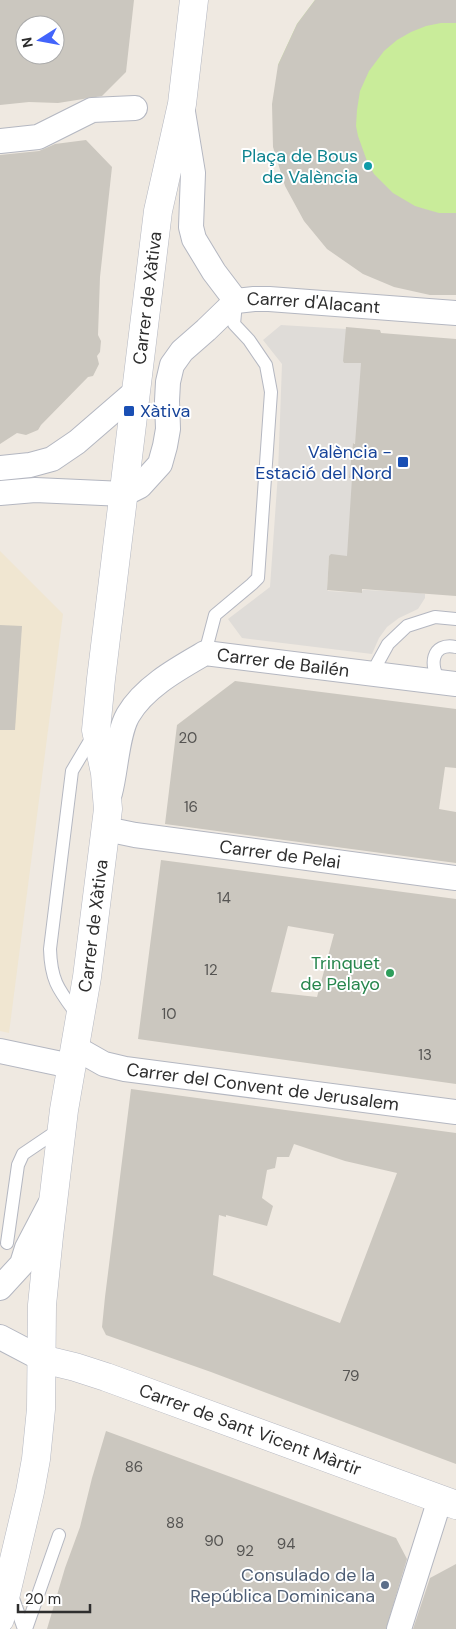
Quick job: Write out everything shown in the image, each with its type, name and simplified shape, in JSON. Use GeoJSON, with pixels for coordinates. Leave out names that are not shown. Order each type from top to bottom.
{"type":"FeatureCollection","features":[{"type":"Feature","properties":{"kind":"main road","name":"Carrer de Xàtiva"},"geometry":{"type":"LineString","coordinates":[[0,1619],[36,1459],[40,1432],[42,1305],[62,1127],[80,1019],[109,800],[106,773],[96,730],[158,211],[182,104],[194,0]]}},
{"type":"Feature","properties":{"kind":"main road","name":"Carrer de Sant Vicent Màrtir"},"geometry":{"type":"LineString","coordinates":[[42,1359],[106,1377],[448,1502]]}},
{"type":"Feature","properties":{"kind":"street","name":"Carrer de Xàtiva"},"geometry":{"type":"LineString","coordinates":[[182,104],[193,173],[191,227],[194,239],[214,272],[236,301]]}},
{"type":"Feature","properties":{"kind":"street"},"geometry":{"type":"LineString","coordinates":[[0,141],[38,137],[92,110],[135,108]]}},
{"type":"Feature","properties":{"kind":"street","name":"Carrer d'Alacant"},"geometry":{"type":"LineString","coordinates":[[188,345],[236,301],[254,298],[456,313]]}},
{"type":"Feature","properties":{"kind":"street","name":"Carrer de Xàtiva"},"geometry":{"type":"LineString","coordinates":[[124,494],[140,486],[160,464],[166,446],[168,429],[168,382],[172,365],[188,345]]}},
{"type":"Feature","properties":{"kind":"street"},"geometry":{"type":"LineString","coordinates":[[0,468],[30,465],[52,459],[78,442],[136,391]]}},
{"type":"Feature","properties":{"kind":"street"},"geometry":{"type":"LineString","coordinates":[[0,493],[35,490],[124,494]]}},
{"type":"Feature","properties":{"kind":"street","name":"Carrer de Bailén"},"geometry":{"type":"LineString","coordinates":[[109,800],[116,771],[120,739],[128,715],[144,696],[169,674],[205,652],[448,683]]}},
{"type":"Feature","properties":{"kind":"street","name":"Carrer de Pelai"},"geometry":{"type":"LineString","coordinates":[[106,828],[135,836],[456,878]]}},
{"type":"Feature","properties":{"kind":"street","name":"Carrer del Convent de Jerusalem"},"geometry":{"type":"LineString","coordinates":[[0,1051],[73,1056],[125,1069],[456,1112]]}},
{"type":"Feature","properties":{"kind":"street"},"geometry":{"type":"LineString","coordinates":[[0,1288],[22,1264],[54,1196]]}},
{"type":"Feature","properties":{"kind":"street"},"geometry":{"type":"LineString","coordinates":[[0,1338],[42,1359]]}},
{"type":"Feature","properties":{"kind":"street"},"geometry":{"type":"LineString","coordinates":[[399,1629],[448,1502]]}},
{"type":"Feature","properties":{"kind":"lane"},"geometry":{"type":"LineString","coordinates":[[205,652],[214,615],[258,578],[270,392],[266,365],[249,340],[234,324],[236,301]]}},
{"type":"Feature","properties":{"kind":"lane"},"geometry":{"type":"LineString","coordinates":[[372,673],[388,644],[407,626],[435,617],[456,619]]}},
{"type":"Feature","properties":{"kind":"lane"},"geometry":{"type":"LineString","coordinates":[[448,683],[433,669],[435,653],[440,649],[456,647]]}},
{"type":"Feature","properties":{"kind":"lane"},"geometry":{"type":"LineString","coordinates":[[80,1019],[60,991],[51,970],[50,949],[72,771],[96,730]]}},
{"type":"Feature","properties":{"kind":"lane"},"geometry":{"type":"LineString","coordinates":[[7,1243],[18,1165],[23,1154],[62,1127]]}},
{"type":"Feature","properties":{"kind":"lane"},"geometry":{"type":"LineString","coordinates":[[25,1629],[59,1535]]}},
{"type":"Feature","properties":{"kind":"lane"},"geometry":{"type":"LineString","coordinates":[[8,1584],[25,1629]]}},
{"type":"Feature","properties":{"kind":"shaded area"},"geometry":{"type":"Polygon","coordinates":[[[281,325],[346,329],[349,362],[374,363],[352,452],[351,478],[362,557],[329,556],[327,589],[328,591],[361,593],[363,590],[367,590],[420,593],[425,594],[425,598],[418,609],[399,618],[387,627],[379,638],[372,654],[242,638],[228,619],[270,587],[278,473],[282,364],[263,340],[281,325]]]}},
{"type":"Feature","properties":{"kind":"shaded area"},"geometry":{"type":"Polygon","coordinates":[[[0,551],[63,614],[9,1033],[0,1031],[0,551]]]}},
{"type":"Feature","properties":{"kind":"green space","name":"Plaça de Bous de València"},"geometry":{"type":"Polygon","coordinates":[[[315,0],[456,0],[456,295],[430,295],[278,65],[297,24],[315,0]]]}},
{"type":"Feature","properties":{"kind":"building"},"geometry":{"type":"Polygon","coordinates":[[[0,0],[134,0],[126,72],[102,96],[58,103],[29,102],[0,105],[0,0]]]}},
{"type":"Feature","properties":{"kind":"building","name":"Plaça de Bous de València"},"geometry":{"type":"Polygon","coordinates":[[[315,0],[456,0],[456,23],[426,26],[397,40],[384,51],[369,71],[360,91],[356,126],[367,161],[374,174],[393,193],[415,206],[439,213],[456,213],[456,295],[430,295],[394,287],[363,274],[327,249],[304,221],[285,186],[273,147],[272,104],[278,65],[297,24],[315,0]]]}},
{"type":"Feature","properties":{"kind":"building"},"geometry":{"type":"Polygon","coordinates":[[[86,140],[112,167],[100,277],[98,335],[101,341],[100,352],[97,356],[99,364],[93,376],[88,377],[38,430],[26,435],[17,433],[0,444],[0,155],[39,151],[55,144],[86,140]]]}},
{"type":"Feature","properties":{"kind":"building"},"geometry":{"type":"Polygon","coordinates":[[[346,327],[380,330],[381,333],[456,339],[456,596],[362,589],[362,593],[327,590],[329,556],[331,554],[347,556],[352,478],[349,478],[353,443],[355,444],[361,363],[344,363],[343,361],[346,327]]]}},
{"type":"Feature","properties":{"kind":"building"},"geometry":{"type":"Polygon","coordinates":[[[0,625],[22,626],[15,730],[0,730],[0,625]]]}},
{"type":"Feature","properties":{"kind":"building"},"geometry":{"type":"Polygon","coordinates":[[[235,681],[456,709],[456,768],[445,767],[439,809],[456,812],[456,863],[165,824],[177,725],[235,681]]]}},
{"type":"Feature","properties":{"kind":"building"},"geometry":{"type":"Polygon","coordinates":[[[161,860],[456,899],[456,1084],[138,1039],[161,860]],[[288,926],[271,992],[317,997],[334,934],[288,926]]]}},
{"type":"Feature","properties":{"kind":"building"},"geometry":{"type":"Polygon","coordinates":[[[131,1089],[456,1133],[456,1464],[211,1372],[106,1335],[102,1327],[131,1089]],[[294,1144],[289,1157],[277,1157],[275,1168],[267,1170],[262,1198],[273,1206],[267,1226],[226,1215],[226,1217],[219,1215],[213,1275],[340,1323],[397,1173],[345,1161],[294,1144]]]}},
{"type":"Feature","properties":{"kind":"building"},"geometry":{"type":"Polygon","coordinates":[[[106,1431],[396,1538],[407,1559],[386,1629],[47,1629],[65,1568],[80,1527],[106,1431]]]}},
{"type":"Feature","properties":{"kind":"building"},"geometry":{"type":"Polygon","coordinates":[[[456,1564],[456,1629],[413,1629],[430,1578],[456,1564]]]}},
{"type":"Feature","properties":{"kind":"place","name":"Plaça de Bous de València"},"geometry":{"type":"Point","coordinates":[368,166]}},
{"type":"Feature","properties":{"kind":"place","name":"Xàtiva"},"geometry":{"type":"Point","coordinates":[129,411]}},
{"type":"Feature","properties":{"kind":"place","name":"València - Estació del Nord"},"geometry":{"type":"Point","coordinates":[403,462]}},
{"type":"Feature","properties":{"kind":"place","name":"Trinquet de Pelayo"},"geometry":{"type":"Point","coordinates":[390,973]}},
{"type":"Feature","properties":{"kind":"place","name":"Consulado de la República Dominicana"},"geometry":{"type":"Point","coordinates":[385,1585]}}]}
